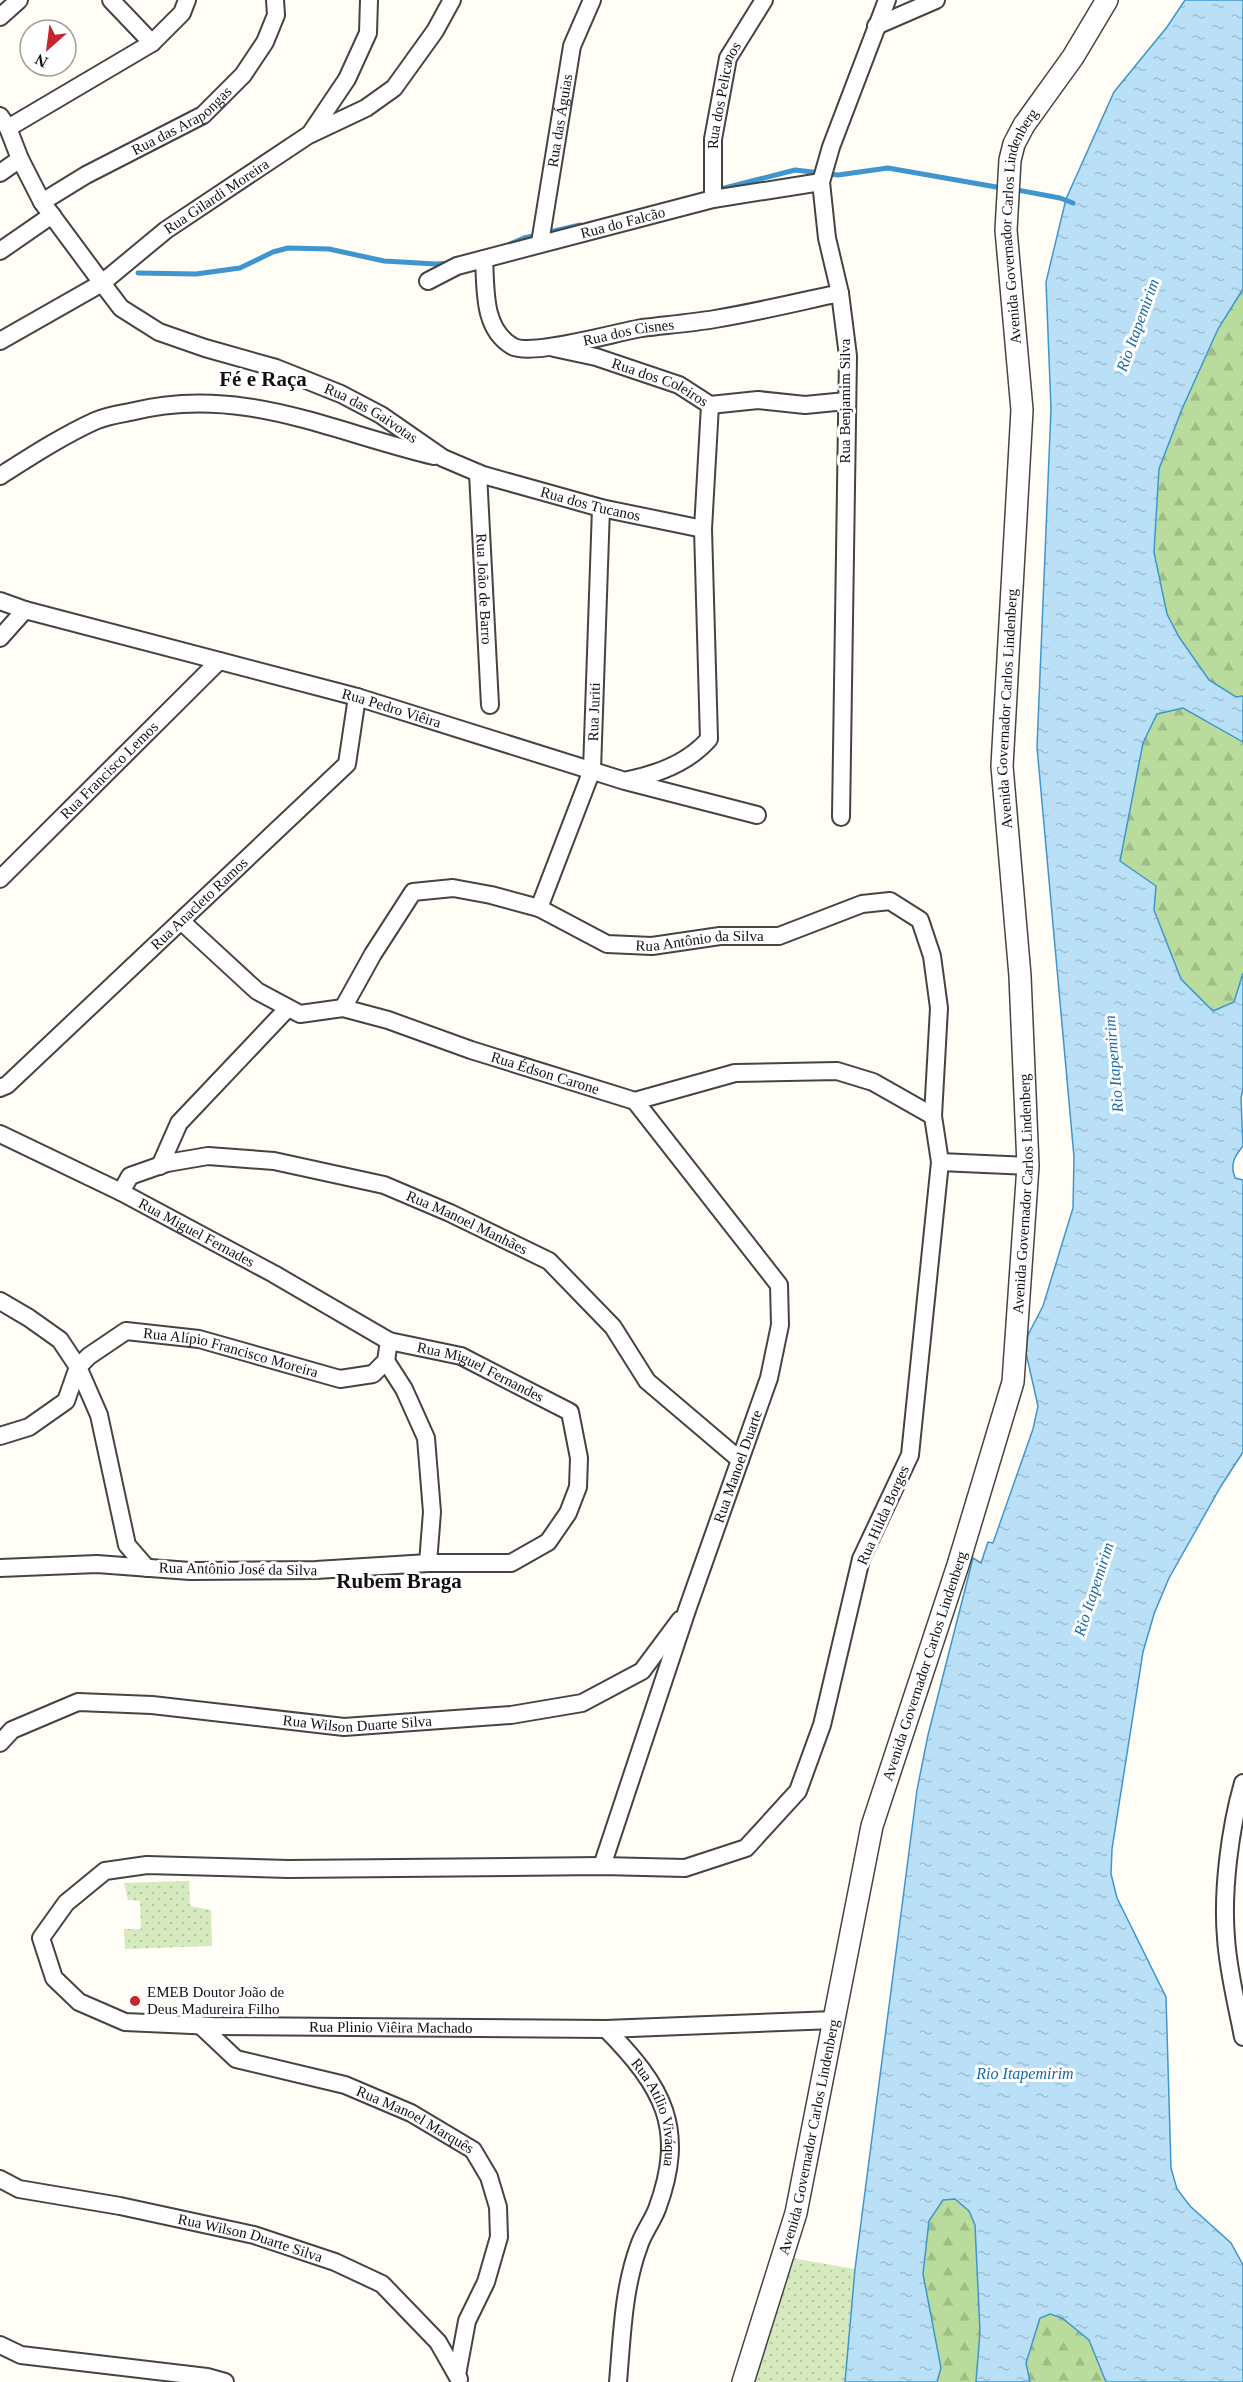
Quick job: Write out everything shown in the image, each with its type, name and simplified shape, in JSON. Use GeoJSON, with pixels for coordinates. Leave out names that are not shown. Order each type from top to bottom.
{"type":"FeatureCollection","features":[{"type":"Feature","properties":{"kind":"street"},"geometry":{"type":"LineString","coordinates":[[0,17],[19,0]]}},
{"type":"Feature","properties":{"kind":"street"},"geometry":{"type":"LineString","coordinates":[[111,0],[152,43]]}},
{"type":"Feature","properties":{"kind":"street"},"geometry":{"type":"LineString","coordinates":[[102,284],[47,208],[20,159],[4,122],[152,43],[182,13],[187,0]]}},
{"type":"Feature","properties":{"kind":"street","name":"Rua das Arapongas"},"geometry":{"type":"LineString","coordinates":[[0,251],[86,176],[203,116],[243,75],[265,42],[276,15],[274,0]]}},
{"type":"Feature","properties":{"kind":"street","name":"Rua Gilardi Moreira"},"geometry":{"type":"LineString","coordinates":[[0,341],[102,284],[166,230],[310,134],[346,79],[368,33],[369,0]]}},
{"type":"Feature","properties":{"kind":"street"},"geometry":{"type":"LineString","coordinates":[[310,134],[366,108],[394,88],[435,30],[452,0]]}},
{"type":"Feature","properties":{"kind":"street","name":"Rua das Águias"},"geometry":{"type":"LineString","coordinates":[[540,243],[572,46],[592,0]]}},
{"type":"Feature","properties":{"kind":"street","name":"Rua dos Pelicanos"},"geometry":{"type":"LineString","coordinates":[[713,199],[713,139],[728,58],[764,0]]}},
{"type":"Feature","properties":{"kind":"street","name":"Rua Benjamim Silva"},"geometry":{"type":"LineString","coordinates":[[841,817],[848,356],[840,292],[827,238],[821,182],[831,147],[887,0]]}},
{"type":"Feature","properties":{"kind":"street"},"geometry":{"type":"LineString","coordinates":[[876,26],[936,0]]}},
{"type":"Feature","properties":{"kind":"street","name":"Avenida Governador Carlos Lindenberg"},"geometry":{"type":"LineString","coordinates":[[743,2382],[796,2213],[872,1826],[958,1565],[1013,1382],[1028,1166],[1020,976],[1002,766],[1022,410],[1006,230],[1010,160],[1014,144],[1024,125],[1073,57],[1107,0]]}},
{"type":"Feature","properties":{"kind":"street"},"geometry":{"type":"LineString","coordinates":[[0,173],[20,159]]}},
{"type":"Feature","properties":{"kind":"street","name":"Rua do Falcão"},"geometry":{"type":"LineString","coordinates":[[428,281],[458,266],[713,199],[821,182]]}},
{"type":"Feature","properties":{"kind":"street","name":"Rua dos Cisnes"},"geometry":{"type":"LineString","coordinates":[[484,259],[488,314],[503,338],[514,347],[547,347],[642,328],[714,319],[840,292]]}},
{"type":"Feature","properties":{"kind":"street","name":"Rua das Gaivotas"},"geometry":{"type":"LineString","coordinates":[[102,284],[121,308],[159,332],[276,368],[341,394],[381,415],[443,458],[478,473]]}},
{"type":"Feature","properties":{"kind":"street","name":"Rua dos Coleiros"},"geometry":{"type":"LineString","coordinates":[[547,347],[596,357],[679,385],[710,405],[758,400],[806,405],[846,401]]}},
{"type":"Feature","properties":{"kind":"street"},"geometry":{"type":"LineString","coordinates":[[0,477],[97,420],[160,404],[221,402],[300,416],[389,445],[443,458]]}},
{"type":"Feature","properties":{"kind":"street"},"geometry":{"type":"LineString","coordinates":[[625,781],[649,776],[682,762],[699,751],[710,739],[703,529],[710,405]]}},
{"type":"Feature","properties":{"kind":"street","name":"Rua dos Tucanos"},"geometry":{"type":"LineString","coordinates":[[478,473],[601,508],[703,529]]}},
{"type":"Feature","properties":{"kind":"street","name":"Rua João de Barro"},"geometry":{"type":"LineString","coordinates":[[478,473],[489,705]]}},
{"type":"Feature","properties":{"kind":"street","name":"Rua Juriti"},"geometry":{"type":"LineString","coordinates":[[539,908],[592,770],[601,508]]}},
{"type":"Feature","properties":{"kind":"street","name":"Rua Pedro Viêira"},"geometry":{"type":"LineString","coordinates":[[0,601],[25,610],[357,697],[625,781],[757,815]]}},
{"type":"Feature","properties":{"kind":"street"},"geometry":{"type":"LineString","coordinates":[[0,638],[25,610]]}},
{"type":"Feature","properties":{"kind":"street","name":"Rua Francisco Lemos"},"geometry":{"type":"LineString","coordinates":[[0,879],[219,661]]}},
{"type":"Feature","properties":{"kind":"street","name":"Rua Anacleto Ramos"},"geometry":{"type":"LineString","coordinates":[[0,1088],[7,1085],[347,764],[357,697]]}},
{"type":"Feature","properties":{"kind":"street","name":"Rua Antônio da Silva"},"geometry":{"type":"LineString","coordinates":[[343,1008],[373,954],[413,892],[453,888],[490,895],[539,908],[607,944],[652,946],[720,936],[779,936],[862,904],[890,900],[920,920],[932,956],[939,1008],[933,1116]]}},
{"type":"Feature","properties":{"kind":"street","name":"Rua Édson Carone"},"geometry":{"type":"LineString","coordinates":[[181,921],[257,991],[300,1014],[343,1008],[388,1020],[471,1050],[635,1101]]}},
{"type":"Feature","properties":{"kind":"street"},"geometry":{"type":"LineString","coordinates":[[160,1166],[179,1123],[288,1008]]}},
{"type":"Feature","properties":{"kind":"street"},"geometry":{"type":"LineString","coordinates":[[635,1101],[735,1073],[837,1071],[873,1082],[933,1116]]}},
{"type":"Feature","properties":{"kind":"street","name":"Rua Manoel Duarte"},"geometry":{"type":"LineString","coordinates":[[602,1866],[687,1610],[769,1378],[780,1325],[779,1285],[635,1101]]}},
{"type":"Feature","properties":{"kind":"street","name":"Rua Hilda Borges"},"geometry":{"type":"LineString","coordinates":[[602,1866],[685,1868],[746,1848],[798,1791],[822,1725],[861,1559],[910,1455],[940,1162],[933,1116]]}},
{"type":"Feature","properties":{"kind":"street","name":"Rua Miguel Fernades"},"geometry":{"type":"LineString","coordinates":[[0,1134],[121,1192],[274,1274],[389,1341]]}},
{"type":"Feature","properties":{"kind":"street","name":"Rua Manoel Manhães"},"geometry":{"type":"LineString","coordinates":[[121,1192],[130,1176],[160,1166],[208,1156],[273,1161],[384,1185],[450,1213],[549,1261],[613,1327],[647,1381],[740,1460]]}},
{"type":"Feature","properties":{"kind":"street"},"geometry":{"type":"LineString","coordinates":[[940,1162],[1028,1166]]}},
{"type":"Feature","properties":{"kind":"street"},"geometry":{"type":"LineString","coordinates":[[0,1301],[29,1318],[60,1341],[78,1368],[99,1415],[127,1545],[147,1568]]}},
{"type":"Feature","properties":{"kind":"street","name":"Rua Alípio Francisco Moreira"},"geometry":{"type":"LineString","coordinates":[[78,1368],[89,1356],[126,1332],[199,1339],[340,1379],[373,1374],[386,1361]]}},
{"type":"Feature","properties":{"kind":"street"},"geometry":{"type":"LineString","coordinates":[[389,1341],[386,1361],[404,1389],[426,1438],[432,1512],[428,1563]]}},
{"type":"Feature","properties":{"kind":"street","name":"Rua Miguel Fernandes"},"geometry":{"type":"LineString","coordinates":[[389,1341],[412,1348],[461,1356],[570,1412]]}},
{"type":"Feature","properties":{"kind":"street"},"geometry":{"type":"LineString","coordinates":[[0,1436],[29,1427],[66,1401],[78,1368]]}},
{"type":"Feature","properties":{"kind":"street","name":"Rua Antônio José da Silva"},"geometry":{"type":"LineString","coordinates":[[0,1568],[97,1564],[190,1570],[316,1570],[428,1563],[511,1563],[548,1542],[568,1513],[578,1487],[579,1458],[570,1412]]}},
{"type":"Feature","properties":{"kind":"street","name":"Rua Wilson Duarte Silva"},"geometry":{"type":"LineString","coordinates":[[0,1743],[12,1730],[78,1702],[152,1705],[344,1727],[511,1714],[582,1703],[642,1671],[687,1610]]}},
{"type":"Feature","properties":{"kind":"street"},"geometry":{"type":"LineString","coordinates":[[1243,1783],[1234,1815],[1227,1885],[1226,1938],[1243,2037]]}},
{"type":"Feature","properties":{"kind":"street","name":"Rua Plinio Viêira Machado"},"geometry":{"type":"LineString","coordinates":[[602,1866],[288,1869],[147,1865],[105,1871],[66,1903],[41,1938],[54,1978],[79,2002],[124,2022],[200,2025],[606,2029],[834,2020]]}},
{"type":"Feature","properties":{"kind":"street","name":"Rua Manoel Marquês"},"geometry":{"type":"LineString","coordinates":[[200,2025],[236,2059],[345,2085],[411,2113],[472,2150],[489,2177],[498,2207],[499,2237],[486,2282],[467,2321],[459,2379]]}},
{"type":"Feature","properties":{"kind":"street","name":"Rua Atílio Viváqua"},"geometry":{"type":"LineString","coordinates":[[606,2029],[637,2061],[657,2093],[671,2131],[669,2172],[656,2210],[639,2246],[625,2298],[618,2382]]}},
{"type":"Feature","properties":{"kind":"street","name":"Rua Wilson Duarte Silva"},"geometry":{"type":"LineString","coordinates":[[0,2179],[19,2189],[120,2206],[254,2235],[334,2262],[382,2284],[438,2342],[459,2379]]}},
{"type":"Feature","properties":{"kind":"street"},"geometry":{"type":"LineString","coordinates":[[0,2345],[21,2355],[207,2377],[225,2382]]}},
{"type":"Feature","properties":{"kind":"green space"},"geometry":{"type":"Polygon","coordinates":[[[1243,289],[1243,696],[1237,697],[1209,680],[1179,637],[1167,614],[1154,552],[1159,469],[1182,409],[1218,329],[1243,289]]]}},
{"type":"Feature","properties":{"kind":"green space"},"geometry":{"type":"Polygon","coordinates":[[[1183,708],[1243,742],[1243,973],[1234,1002],[1214,1011],[1181,979],[1154,910],[1156,886],[1120,862],[1143,743],[1157,714],[1183,708]]]}},
{"type":"Feature","properties":{"kind":"green space"},"geometry":{"type":"Polygon","coordinates":[[[189,1881],[190,1906],[211,1910],[212,1946],[125,1949],[124,1929],[141,1929],[140,1901],[128,1900],[124,1883],[189,1881]]]}},
{"type":"Feature","properties":{"kind":"green space"},"geometry":{"type":"Polygon","coordinates":[[[955,2199],[969,2211],[975,2225],[980,2332],[976,2382],[937,2382],[941,2368],[923,2274],[929,2221],[943,2200],[955,2199]]]}},
{"type":"Feature","properties":{"kind":"green space"},"geometry":{"type":"Polygon","coordinates":[[[786,2257],[855,2269],[845,2382],[752,2382],[786,2257]]]}},
{"type":"Feature","properties":{"kind":"green space"},"geometry":{"type":"Polygon","coordinates":[[[1050,2314],[1062,2318],[1089,2340],[1106,2382],[1030,2382],[1026,2363],[1040,2318],[1050,2314]]]}},
{"type":"Feature","properties":{"kind":"water","name":"Rio Itapemirim"},"geometry":{"type":"Polygon","coordinates":[[[1185,0],[1243,0],[1243,289],[1218,329],[1182,409],[1159,469],[1154,552],[1167,614],[1179,637],[1209,680],[1236,697],[1243,696],[1243,742],[1183,708],[1157,714],[1143,743],[1120,861],[1156,886],[1154,910],[1181,979],[1213,1011],[1234,1002],[1243,973],[1243,1089],[1241,1098],[1243,1146],[1235,1157],[1233,1169],[1235,1178],[1243,1180],[1243,1452],[1169,1578],[1154,1614],[1143,1652],[1112,1849],[1111,1874],[1117,1898],[1166,1997],[1171,2168],[1177,2189],[1190,2206],[1231,2243],[1243,2265],[1243,2382],[1106,2382],[1089,2340],[1062,2318],[1050,2314],[1040,2318],[1026,2363],[1030,2382],[976,2382],[980,2332],[975,2225],[969,2211],[955,2199],[943,2200],[929,2221],[923,2274],[941,2368],[937,2382],[845,2382],[855,2269],[917,1790],[928,1735],[973,1558],[981,1563],[988,1542],[993,1543],[1033,1429],[1038,1406],[1026,1353],[1028,1335],[1043,1306],[1073,1208],[1074,1157],[1037,747],[1051,409],[1046,282],[1066,199],[1114,92],[1167,27],[1185,0]]]}},
{"type":"Feature","properties":{"kind":"waterway"},"geometry":{"type":"LineString","coordinates":[[717,190],[795,170],[838,175],[888,168],[1002,188]]}},
{"type":"Feature","properties":{"kind":"waterway"},"geometry":{"type":"LineString","coordinates":[[1012,189],[1060,198],[1073,203]]}},
{"type":"Feature","properties":{"kind":"waterway"},"geometry":{"type":"LineString","coordinates":[[508,245],[524,238],[580,225]]}},
{"type":"Feature","properties":{"kind":"waterway"},"geometry":{"type":"LineString","coordinates":[[138,273],[196,274],[240,268],[273,252],[288,248],[329,249],[384,261],[451,263]]}},
{"type":"Feature","properties":{"kind":"place","name":"EMEB Doutor João de Deus Madureira Filho"},"geometry":{"type":"Point","coordinates":[135,2001]}},
{"type":"Feature","properties":{"kind":"district","name":"Fé e Raça"},"geometry":{"type":"Point","coordinates":[263,379]}},
{"type":"Feature","properties":{"kind":"district","name":"Rubem Braga"},"geometry":{"type":"Point","coordinates":[399,1581]}}]}
